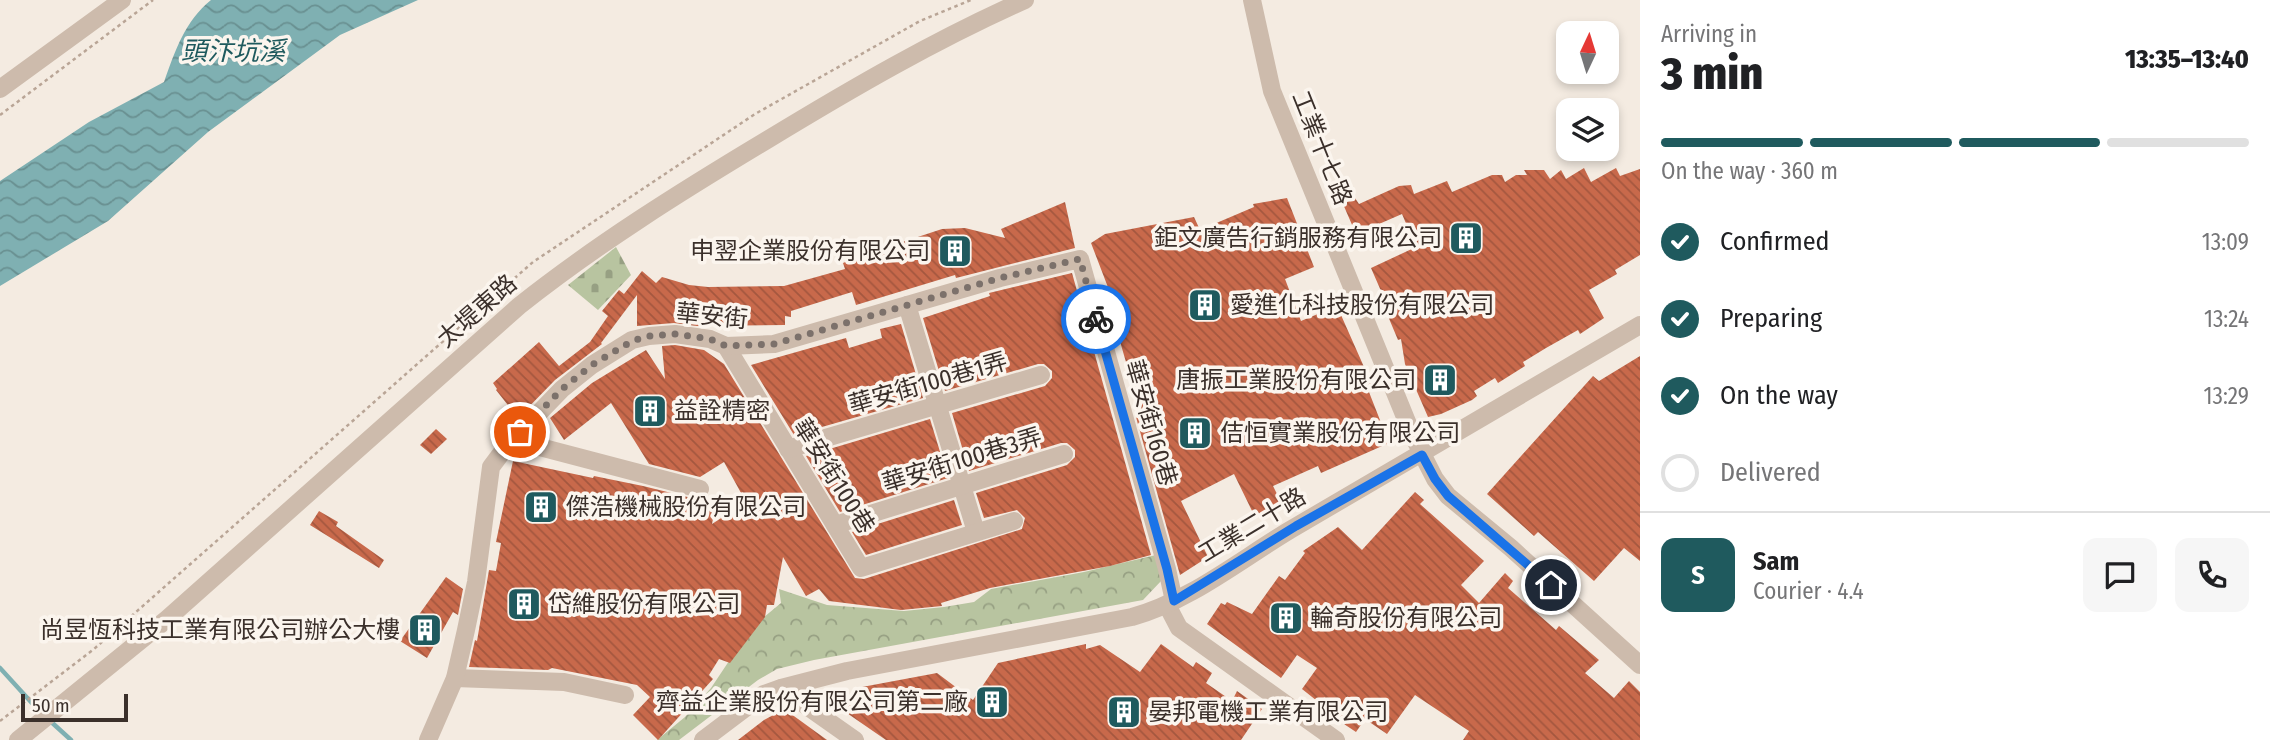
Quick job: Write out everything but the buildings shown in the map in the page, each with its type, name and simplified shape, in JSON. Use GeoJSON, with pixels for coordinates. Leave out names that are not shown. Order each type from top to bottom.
{"type":"FeatureCollection","features":[{"type":"Feature","properties":{"kind":"street"},"geometry":{"type":"LineString","coordinates":[[0,89],[122,0]]}},
{"type":"Feature","properties":{"kind":"street","name":"太堤東路"},"geometry":{"type":"LineString","coordinates":[[19,740],[167,619],[519,306],[564,270],[698,181],[858,85],[940,39],[1025,0]]}},
{"type":"Feature","properties":{"kind":"street","name":"工業十七路"},"geometry":{"type":"LineString","coordinates":[[1252,0],[1272,91],[1422,455],[1435,479],[1448,496],[1640,665]]}},
{"type":"Feature","properties":{"kind":"street","name":"華安街"},"geometry":{"type":"LineString","coordinates":[[428,740],[454,678],[476,582],[491,467],[520,432],[562,389],[592,365],[632,341],[649,336],[675,334],[710,339],[726,346],[774,344],[1080,259]]}},
{"type":"Feature","properties":{"kind":"street","name":"華安街160巷"},"geometry":{"type":"LineString","coordinates":[[1080,259],[1167,569],[1171,603]]}},
{"type":"Feature","properties":{"kind":"street"},"geometry":{"type":"LineString","coordinates":[[907,305],[976,532]]}},
{"type":"Feature","properties":{"kind":"street","name":"工業二十路"},"geometry":{"type":"LineString","coordinates":[[703,740],[764,694],[781,688],[846,671],[1132,617],[1171,603],[1640,325]]}},
{"type":"Feature","properties":{"kind":"street","name":"華安街100巷"},"geometry":{"type":"LineString","coordinates":[[726,346],[861,568],[1014,521]]}},
{"type":"Feature","properties":{"kind":"street","name":"華安街100巷1弄"},"geometry":{"type":"LineString","coordinates":[[788,449],[1041,375]]}},
{"type":"Feature","properties":{"kind":"street"},"geometry":{"type":"LineString","coordinates":[[520,432],[536,446],[700,489]]}},
{"type":"Feature","properties":{"kind":"street","name":"華安街100巷3弄"},"geometry":{"type":"LineString","coordinates":[[835,525],[1064,454]]}},
{"type":"Feature","properties":{"kind":"street"},"geometry":{"type":"LineString","coordinates":[[1171,603],[1178,628],[1336,740]]}},
{"type":"Feature","properties":{"kind":"street"},"geometry":{"type":"LineString","coordinates":[[454,678],[564,682],[625,695]]}},
{"type":"Feature","properties":{"kind":"street"},"geometry":{"type":"LineString","coordinates":[[781,688],[855,740]]}},
{"type":"Feature","properties":{"kind":"path"},"geometry":{"type":"LineString","coordinates":[[0,115],[153,0]]}},
{"type":"Feature","properties":{"kind":"path"},"geometry":{"type":"LineString","coordinates":[[0,721],[31,697]]}},
{"type":"Feature","properties":{"kind":"green space"},"geometry":{"type":"Polygon","coordinates":[[[616,247],[631,275],[598,310],[568,285],[616,247]]]}},
{"type":"Feature","properties":{"kind":"green space"},"geometry":{"type":"Polygon","coordinates":[[[1156,555],[1162,580],[1143,600],[777,669],[758,680],[679,740],[657,740],[685,717],[711,688],[751,628],[781,603],[779,589],[827,605],[904,611],[974,602],[991,589],[1084,572],[1156,555]]]}},
{"type":"Feature","properties":{"kind":"water","name":"頭汴坑溪"},"geometry":{"type":"Polygon","coordinates":[[[211,0],[418,0],[340,35],[208,132],[108,221],[0,286],[0,181],[89,122],[164,82],[188,27],[211,0]]]}},
{"type":"Feature","properties":{"kind":"waterway"},"geometry":{"type":"LineString","coordinates":[[0,668],[41,713]]}},
{"type":"Feature","properties":{"kind":"waterway"},"geometry":{"type":"LineString","coordinates":[[48,719],[71,740]]}},
{"type":"Feature","properties":{"kind":"way so far"},"geometry":{"type":"LineString","coordinates":[[520,432],[562,389],[592,365],[632,341],[649,336],[675,334],[710,339],[726,346],[774,344],[1000,278],[1080,259],[1096,319]]}},
{"type":"Feature","properties":{"kind":"place","name":"鉅文廣告行銷服務有限公司"},"geometry":{"type":"Point","coordinates":[1466,238]}},
{"type":"Feature","properties":{"kind":"place","name":"申翌企業股份有限公司"},"geometry":{"type":"Point","coordinates":[955,251]}},
{"type":"Feature","properties":{"kind":"place","name":"愛進化科技股份有限公司"},"geometry":{"type":"Point","coordinates":[1205,305]}},
{"type":"Feature","properties":{"kind":"place","name":"唐振工業股份有限公司"},"geometry":{"type":"Point","coordinates":[1440,380]}},
{"type":"Feature","properties":{"kind":"place","name":"益詮精密"},"geometry":{"type":"Point","coordinates":[650,411]}},
{"type":"Feature","properties":{"kind":"place","name":"佶恒實業股份有限公司"},"geometry":{"type":"Point","coordinates":[1195,433]}},
{"type":"Feature","properties":{"kind":"place","name":"傑浩機械股份有限公司"},"geometry":{"type":"Point","coordinates":[541,507]}},
{"type":"Feature","properties":{"kind":"place","name":"岱維股份有限公司"},"geometry":{"type":"Point","coordinates":[524,604]}},
{"type":"Feature","properties":{"kind":"place","name":"輪奇股份有限公司"},"geometry":{"type":"Point","coordinates":[1286,618]}},
{"type":"Feature","properties":{"kind":"place","name":"尚昱恆科技工業有限公司辦公大樓"},"geometry":{"type":"Point","coordinates":[425,630]}},
{"type":"Feature","properties":{"kind":"place","name":"齊益企業股份有限公司第二廠"},"geometry":{"type":"Point","coordinates":[992,702]}},
{"type":"Feature","properties":{"kind":"place","name":"晏邦電機工業有限公司"},"geometry":{"type":"Point","coordinates":[1124,712]}},
{"type":"Feature","properties":{"kind":"route"},"geometry":{"type":"LineString","coordinates":[[1096,319],[1174,601],[1296,526],[1422,455],[1448,496],[1551,585]]}}]}
